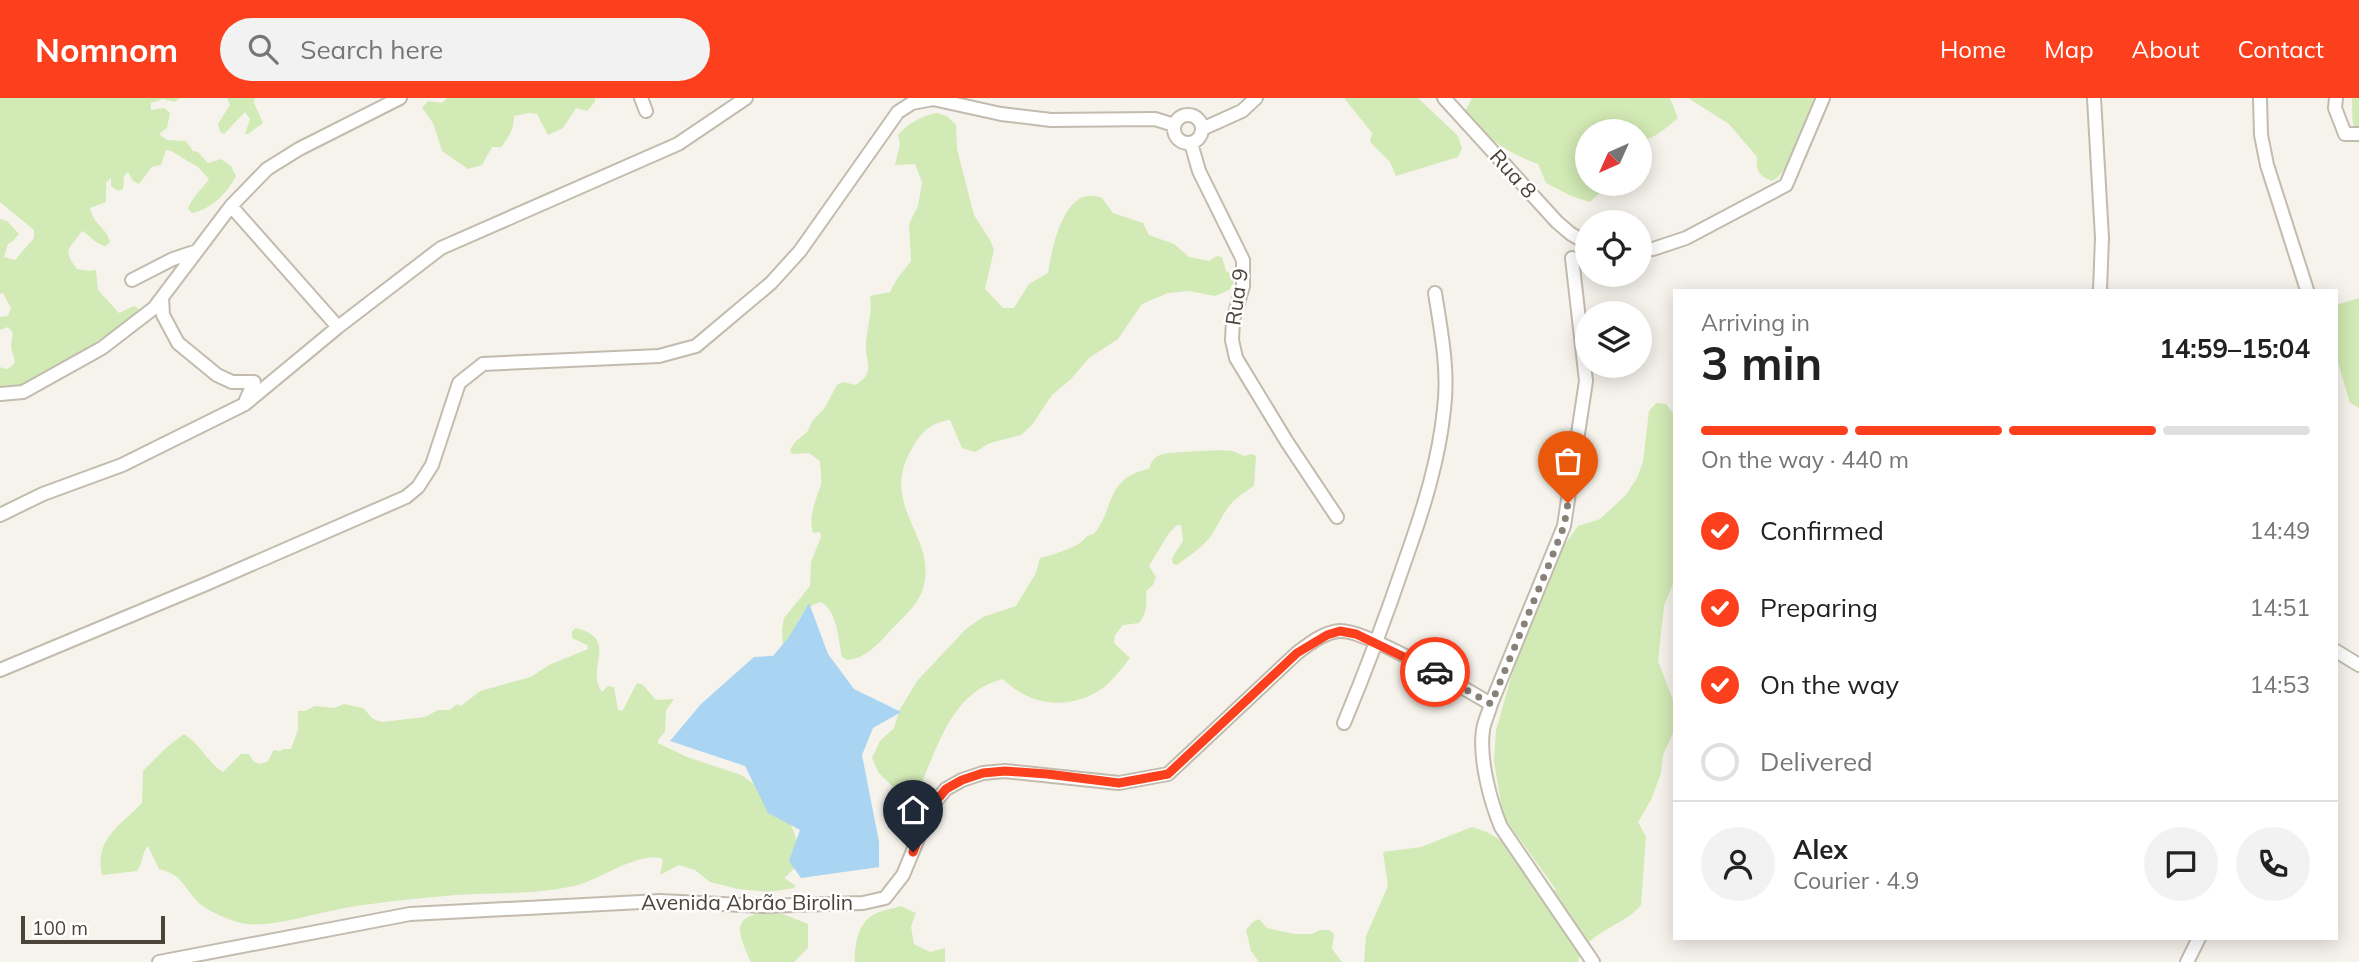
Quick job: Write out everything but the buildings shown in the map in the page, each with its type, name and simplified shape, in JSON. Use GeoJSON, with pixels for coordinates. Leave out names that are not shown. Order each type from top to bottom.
{"type":"FeatureCollection","features":[{"type":"Feature","properties":{"kind":"street"},"geometry":{"type":"LineString","coordinates":[[0,394],[23,392],[102,348],[154,308],[231,205],[267,169],[400,98]]}},
{"type":"Feature","properties":{"kind":"street"},"geometry":{"type":"LineString","coordinates":[[641,98],[646,111]]}},
{"type":"Feature","properties":{"kind":"street"},"geometry":{"type":"LineString","coordinates":[[0,514],[43,494],[122,465],[244,404],[441,248],[678,144],[746,98]]}},
{"type":"Feature","properties":{"kind":"street"},"geometry":{"type":"LineString","coordinates":[[1202,129],[1242,111],[1256,98]]}},
{"type":"Feature","properties":{"kind":"street","name":"Rua 8"},"geometry":{"type":"LineString","coordinates":[[1444,98],[1557,222],[1575,236]]}},
{"type":"Feature","properties":{"kind":"street"},"geometry":{"type":"LineString","coordinates":[[1652,249],[1686,238],[1786,185],[1823,98]]}},
{"type":"Feature","properties":{"kind":"street"},"geometry":{"type":"LineString","coordinates":[[2094,98],[2102,238],[2099,289]]}},
{"type":"Feature","properties":{"kind":"street"},"geometry":{"type":"LineString","coordinates":[[2260,98],[2261,135],[2267,165],[2307,289]]}},
{"type":"Feature","properties":{"kind":"street"},"geometry":{"type":"LineString","coordinates":[[2336,98],[2334,108],[2345,134],[2359,134]]}},
{"type":"Feature","properties":{"kind":"street"},"geometry":{"type":"LineString","coordinates":[[0,670],[206,584],[406,496],[418,487],[432,465],[459,383],[483,364],[659,356],[696,346],[771,283],[800,251],[898,112],[912,103],[933,99],[1001,114],[1051,120],[1155,119],[1174,125]]}},
{"type":"Feature","properties":{"kind":"street"},"geometry":{"type":"LineString","coordinates":[[1192,115],[1199,120],[1202,129],[1199,138],[1186,143],[1178,138],[1174,125],[1182,116],[1192,115]]}},
{"type":"Feature","properties":{"kind":"street","name":"Rua 9"},"geometry":{"type":"LineString","coordinates":[[1191,142],[1199,171],[1243,260],[1243,286],[1233,320],[1232,340],[1237,358],[1287,442],[1337,517]]}},
{"type":"Feature","properties":{"kind":"street"},"geometry":{"type":"LineString","coordinates":[[231,205],[338,327]]}},
{"type":"Feature","properties":{"kind":"street"},"geometry":{"type":"LineString","coordinates":[[132,280],[173,259],[197,251]]}},
{"type":"Feature","properties":{"kind":"street"},"geometry":{"type":"LineString","coordinates":[[1572,258],[1587,381],[1564,526],[1494,698],[1483,729],[1483,754],[1494,812],[1500,827],[1592,962]]}},
{"type":"Feature","properties":{"kind":"street"},"geometry":{"type":"LineString","coordinates":[[1344,723],[1377,644],[1422,512],[1436,460],[1445,407],[1442,338],[1435,293]]}},
{"type":"Feature","properties":{"kind":"street"},"geometry":{"type":"LineString","coordinates":[[162,298],[163,315],[177,343],[217,376],[232,382],[254,382],[244,404]]}},
{"type":"Feature","properties":{"kind":"street","name":"Avenida Abrão Birolin"},"geometry":{"type":"LineString","coordinates":[[159,962],[410,914],[660,901],[762,906],[863,903],[885,898],[904,875],[931,807],[946,789],[983,773],[1005,771],[1119,783],[1168,774],[1297,653],[1313,642],[1340,631],[1356,634],[1494,698]]}},
{"type":"Feature","properties":{"kind":"street"},"geometry":{"type":"LineString","coordinates":[[2338,652],[2359,665]]}},
{"type":"Feature","properties":{"kind":"street"},"geometry":{"type":"LineString","coordinates":[[2187,962],[2198,940]]}},
{"type":"Feature","properties":{"kind":"green space"},"geometry":{"type":"Polygon","coordinates":[[[0,98],[181,98],[174,102],[163,99],[151,103],[151,110],[164,108],[170,113],[167,128],[159,134],[167,140],[186,141],[193,151],[198,152],[208,163],[221,159],[231,166],[236,176],[218,199],[206,208],[192,213],[188,209],[190,205],[209,179],[198,167],[171,151],[166,150],[161,165],[152,167],[139,184],[133,181],[128,172],[124,176],[123,189],[118,191],[111,186],[111,178],[106,183],[106,202],[90,208],[94,219],[106,232],[110,242],[106,246],[102,245],[82,231],[69,249],[69,257],[77,269],[96,270],[98,290],[119,313],[134,306],[139,309],[140,314],[40,378],[5,390],[0,389],[0,367],[6,369],[14,364],[15,360],[11,347],[13,333],[8,327],[0,330],[0,317],[8,316],[11,308],[3,293],[0,294],[0,219],[7,221],[19,234],[8,244],[4,257],[15,260],[34,238],[34,230],[0,202],[0,98]]]}},
{"type":"Feature","properties":{"kind":"green space"},"geometry":{"type":"Polygon","coordinates":[[[227,98],[255,98],[254,103],[263,123],[245,134],[250,119],[245,112],[224,134],[220,132],[218,124],[230,105],[227,98]]]}},
{"type":"Feature","properties":{"kind":"green space"},"geometry":{"type":"Polygon","coordinates":[[[447,98],[595,98],[595,102],[587,111],[576,108],[563,128],[548,135],[537,114],[514,116],[510,133],[501,147],[492,147],[482,165],[468,169],[442,151],[433,123],[422,108],[428,101],[442,103],[447,98]]]}},
{"type":"Feature","properties":{"kind":"green space"},"geometry":{"type":"Polygon","coordinates":[[[1344,98],[1418,98],[1458,136],[1462,149],[1458,157],[1396,176],[1390,162],[1370,142],[1372,133],[1344,98]]]}},
{"type":"Feature","properties":{"kind":"green space"},"geometry":{"type":"Polygon","coordinates":[[[1472,98],[1670,98],[1678,118],[1652,136],[1652,119],[1575,119],[1575,196],[1596,196],[1590,202],[1571,196],[1546,183],[1538,164],[1515,154],[1489,137],[1465,112],[1472,98]]]}},
{"type":"Feature","properties":{"kind":"green space"},"geometry":{"type":"Polygon","coordinates":[[[1688,98],[1815,98],[1792,156],[1780,175],[1772,181],[1759,172],[1757,157],[1729,124],[1688,98]]]}},
{"type":"Feature","properties":{"kind":"green space"},"geometry":{"type":"Polygon","coordinates":[[[2352,98],[2359,98],[2359,138],[2353,123],[2352,98]]]}},
{"type":"Feature","properties":{"kind":"green space"},"geometry":{"type":"Polygon","coordinates":[[[937,113],[947,116],[956,125],[957,149],[974,215],[994,250],[985,289],[1003,308],[1014,308],[1029,284],[1048,273],[1062,220],[1078,200],[1089,196],[1102,198],[1113,213],[1143,223],[1149,235],[1174,244],[1189,257],[1209,261],[1217,256],[1222,257],[1226,271],[1237,277],[1229,290],[1215,296],[1189,291],[1168,293],[1142,304],[1118,339],[1089,358],[1071,379],[1052,395],[1032,425],[1021,435],[990,443],[975,452],[962,448],[950,420],[937,423],[928,429],[913,447],[904,467],[901,486],[925,567],[924,585],[915,604],[881,641],[860,657],[847,660],[842,657],[834,619],[827,606],[821,602],[803,613],[791,645],[783,649],[784,618],[810,586],[811,562],[821,537],[820,532],[813,533],[811,520],[821,484],[820,461],[809,453],[792,454],[790,450],[824,409],[837,385],[843,382],[856,385],[866,375],[870,296],[890,292],[911,261],[909,224],[918,206],[922,182],[915,164],[895,165],[900,144],[898,135],[916,121],[937,113]]]}},
{"type":"Feature","properties":{"kind":"green space"},"geometry":{"type":"Polygon","coordinates":[[[2359,298],[2359,408],[2350,403],[2338,363],[2338,304],[2359,298]]]}},
{"type":"Feature","properties":{"kind":"green space"},"geometry":{"type":"Polygon","coordinates":[[[1656,403],[1666,404],[1673,413],[1673,584],[1664,606],[1658,661],[1673,700],[1673,733],[1663,755],[1661,773],[1651,800],[1638,822],[1646,837],[1641,905],[1587,944],[1578,962],[1364,962],[1366,936],[1388,886],[1383,852],[1421,847],[1472,827],[1507,844],[1547,886],[1557,891],[1503,816],[1494,761],[1496,730],[1526,626],[1546,591],[1563,547],[1578,526],[1600,519],[1625,496],[1637,478],[1643,462],[1649,411],[1656,403]]]}},
{"type":"Feature","properties":{"kind":"green space"},"geometry":{"type":"Polygon","coordinates":[[[1219,450],[1256,456],[1254,486],[1232,503],[1208,540],[1177,565],[1173,564],[1172,558],[1183,541],[1181,525],[1177,525],[1169,533],[1149,566],[1156,577],[1153,585],[1146,591],[1146,608],[1142,619],[1139,623],[1123,625],[1115,635],[1114,643],[1130,658],[1115,677],[1092,695],[1065,702],[1039,700],[1014,688],[1003,679],[986,685],[971,695],[950,722],[920,787],[902,796],[878,772],[872,758],[880,741],[894,728],[899,711],[917,681],[966,629],[983,617],[1016,606],[1036,573],[1040,558],[1071,548],[1094,534],[1113,495],[1125,479],[1149,469],[1160,455],[1219,450]]]}},
{"type":"Feature","properties":{"kind":"green space"},"geometry":{"type":"Polygon","coordinates":[[[576,628],[589,633],[597,640],[598,683],[602,692],[608,686],[614,687],[618,710],[622,711],[637,683],[643,685],[656,700],[674,699],[666,710],[665,732],[658,743],[687,757],[741,775],[754,784],[790,823],[799,848],[797,866],[784,878],[795,885],[794,888],[769,892],[738,889],[710,882],[695,870],[679,865],[660,875],[663,859],[653,858],[632,862],[587,882],[563,888],[393,901],[280,922],[246,924],[202,905],[178,878],[159,869],[148,846],[137,871],[102,875],[105,842],[142,803],[143,771],[184,734],[223,772],[241,754],[249,754],[254,762],[261,764],[268,761],[274,750],[291,749],[298,730],[298,711],[315,706],[334,708],[344,704],[363,708],[373,719],[382,722],[425,717],[438,710],[450,710],[457,704],[461,706],[480,691],[531,677],[549,665],[588,649],[587,645],[572,638],[572,631],[576,628]]]}},
{"type":"Feature","properties":{"kind":"green space"},"geometry":{"type":"Polygon","coordinates":[[[901,906],[916,913],[911,927],[914,944],[930,952],[945,948],[945,962],[855,962],[860,929],[868,919],[876,913],[901,906]]]}},
{"type":"Feature","properties":{"kind":"green space"},"geometry":{"type":"Polygon","coordinates":[[[756,914],[783,914],[808,924],[808,948],[794,962],[751,962],[741,935],[742,922],[756,914]]]}},
{"type":"Feature","properties":{"kind":"green space"},"geometry":{"type":"Polygon","coordinates":[[[1259,919],[1267,928],[1295,934],[1329,930],[1334,934],[1332,949],[1342,962],[1259,962],[1251,951],[1246,930],[1259,919]]]}},
{"type":"Feature","properties":{"kind":"water"},"geometry":{"type":"Polygon","coordinates":[[[809,603],[828,654],[854,689],[901,712],[873,728],[862,755],[879,842],[879,867],[801,878],[789,861],[800,830],[768,813],[745,766],[670,741],[701,704],[754,657],[773,656],[789,637],[809,603]]]}},
{"type":"Feature","properties":{"kind":"way so far"},"geometry":{"type":"LineString","coordinates":[[1435,672],[1491,704],[1543,581],[1564,526],[1568,503]]}},
{"type":"Feature","properties":{"kind":"route"},"geometry":{"type":"LineString","coordinates":[[913,852],[931,807],[946,789],[983,773],[1005,771],[1047,774],[1119,783],[1168,774],[1297,653],[1327,635],[1340,631],[1356,634],[1435,672]]}}]}
